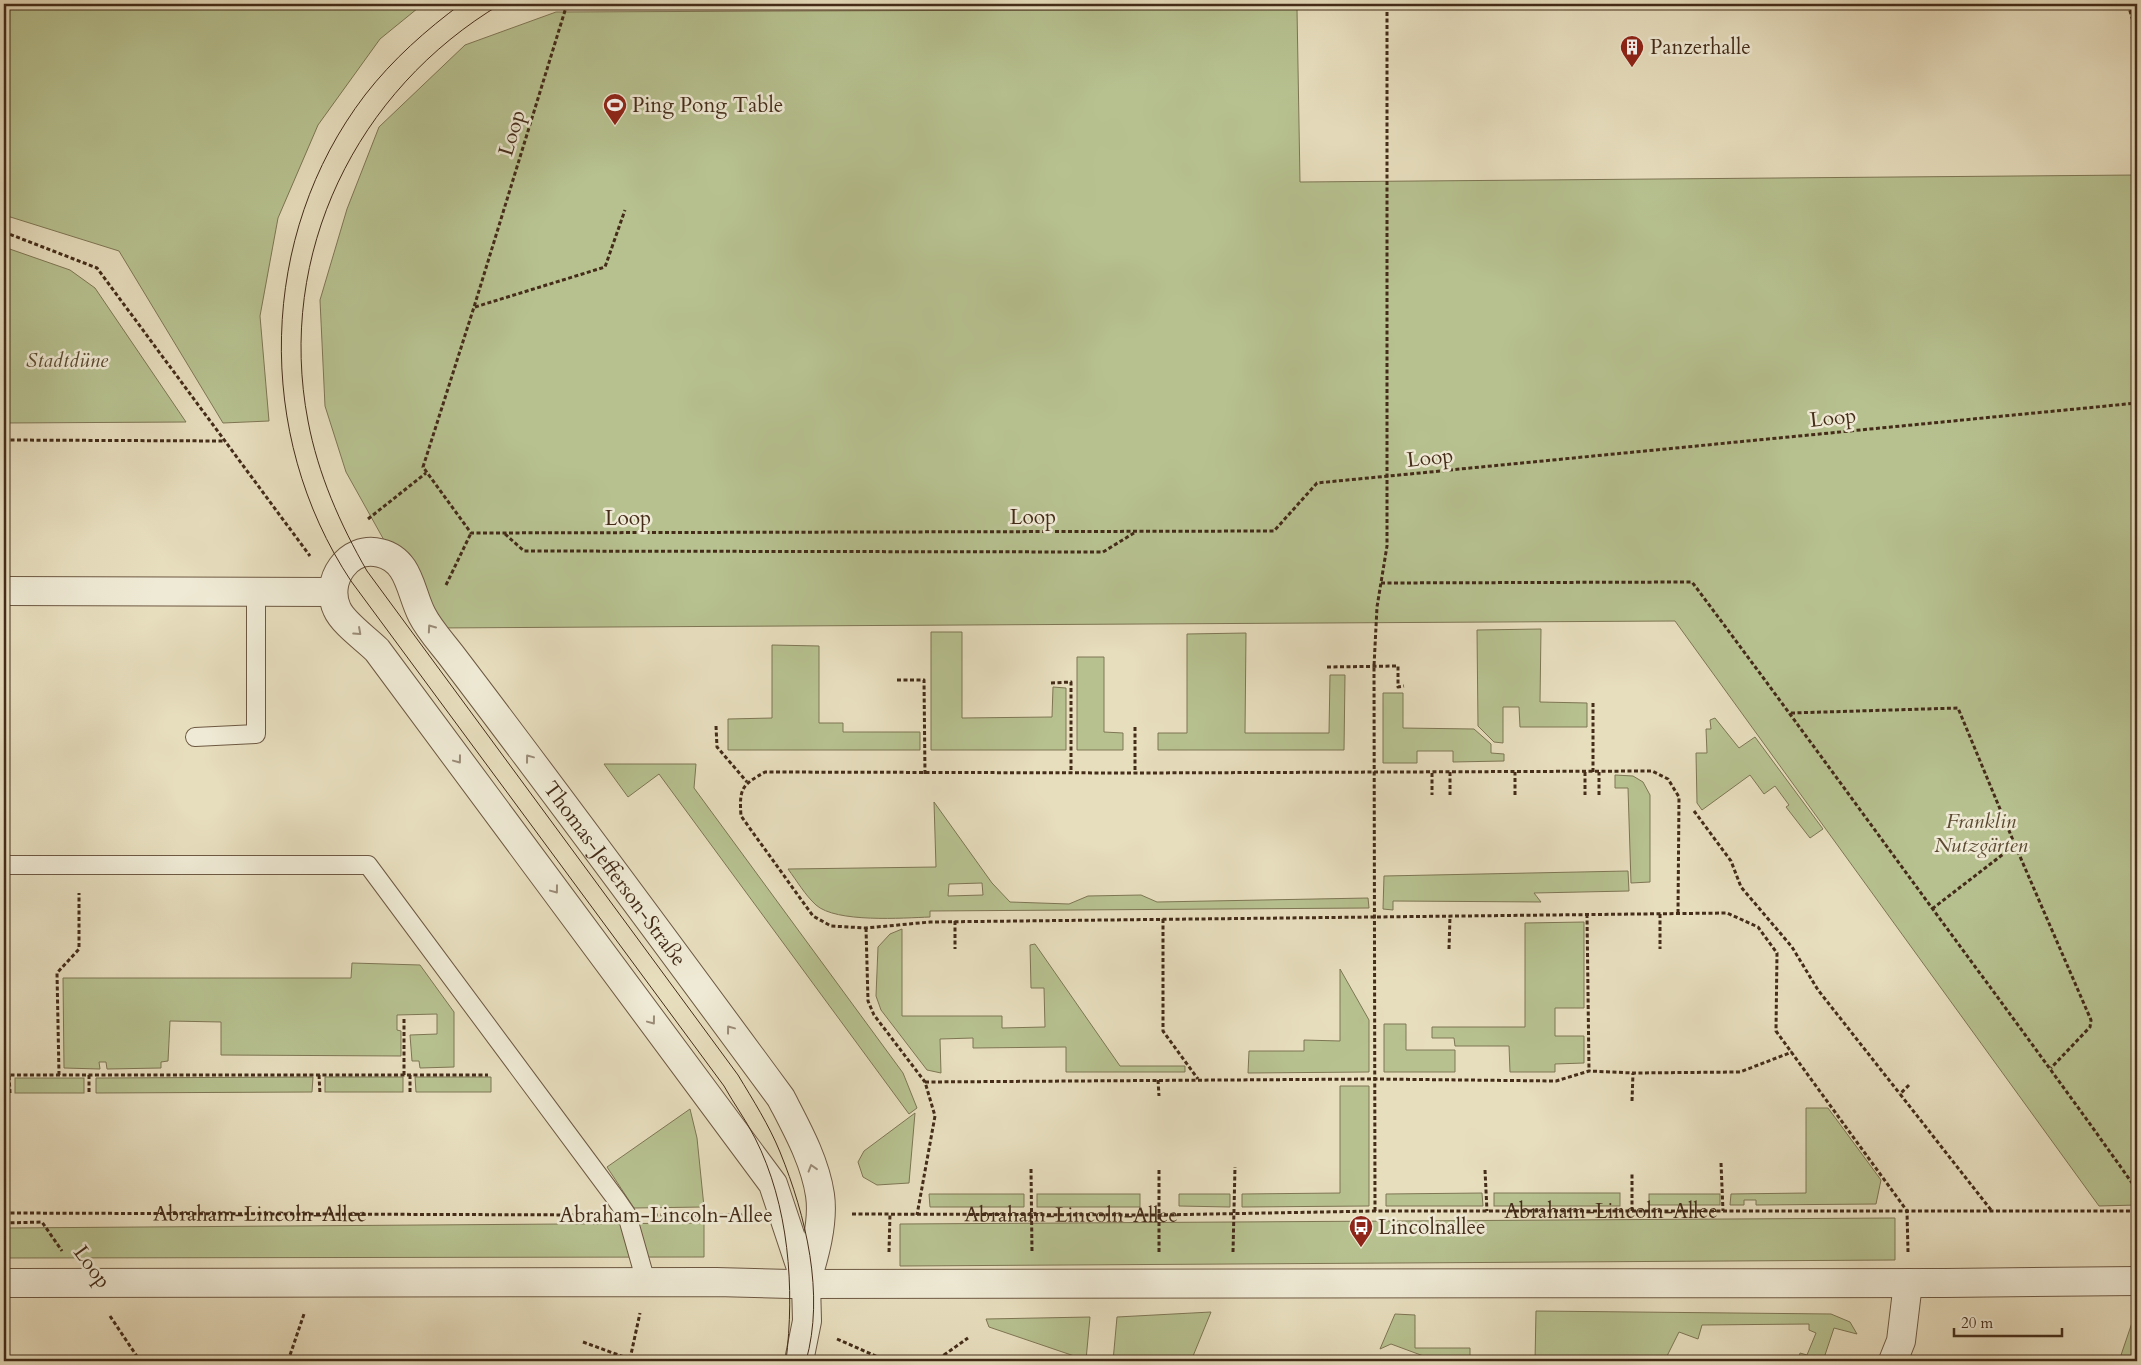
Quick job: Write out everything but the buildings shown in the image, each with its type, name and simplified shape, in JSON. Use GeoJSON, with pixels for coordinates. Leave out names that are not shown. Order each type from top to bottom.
{"type":"FeatureCollection","features":[{"type":"Feature","properties":{"kind":"street","name":"Thomas-Jefferson-Straße"},"geometry":{"type":"LineString","coordinates":[[363,553],[378,552],[392,557],[407,574],[422,615],[781,1098],[805,1145],[820,1196],[818,1236],[806,1283],[807,1321],[799,1361]]}},
{"type":"Feature","properties":{"kind":"street"},"geometry":{"type":"LineString","coordinates":[[4,591],[333,592],[335,578],[342,566],[349,559],[363,553]]}},
{"type":"Feature","properties":{"kind":"street","name":"Thomas-Jefferson-Straße"},"geometry":{"type":"LineString","coordinates":[[333,592],[337,609],[346,621],[377,650],[773,1184],[806,1283]]}},
{"type":"Feature","properties":{"kind":"street"},"geometry":{"type":"LineString","coordinates":[[4,1283],[1908,1283],[2137,1281]]}},
{"type":"Feature","properties":{"kind":"street"},"geometry":{"type":"LineString","coordinates":[[1893,1361],[1901,1341],[1908,1283]]}},
{"type":"Feature","properties":{"kind":"lane"},"geometry":{"type":"LineString","coordinates":[[195,737],[256,734],[256,591]]}},
{"type":"Feature","properties":{"kind":"lane"},"geometry":{"type":"LineString","coordinates":[[4,865],[368,865],[627,1215],[646,1282]]}},
{"type":"Feature","properties":{"kind":"path","name":"Loop"},"geometry":{"type":"LineString","coordinates":[[426,473],[423,467],[567,4]]}},
{"type":"Feature","properties":{"kind":"path"},"geometry":{"type":"LineString","coordinates":[[1375,1211],[1374,666],[1377,607],[1387,546],[1387,4]]}},
{"type":"Feature","properties":{"kind":"path"},"geometry":{"type":"LineString","coordinates":[[2128,4],[2137,35]]}},
{"type":"Feature","properties":{"kind":"path"},"geometry":{"type":"LineString","coordinates":[[474,307],[605,267],[624,210]]}},
{"type":"Feature","properties":{"kind":"path"},"geometry":{"type":"LineString","coordinates":[[4,232],[97,268],[313,560],[333,592]]}},
{"type":"Feature","properties":{"kind":"path","name":"Loop"},"geometry":{"type":"LineString","coordinates":[[471,533],[1274,531],[1317,483],[2137,403]]}},
{"type":"Feature","properties":{"kind":"path"},"geometry":{"type":"LineString","coordinates":[[4,440],[225,441]]}},
{"type":"Feature","properties":{"kind":"path"},"geometry":{"type":"LineString","coordinates":[[363,553],[364,522],[426,473],[471,533],[448,582],[422,615]]}},
{"type":"Feature","properties":{"kind":"path"},"geometry":{"type":"LineString","coordinates":[[504,534],[524,551],[1103,552],[1135,532]]}},
{"type":"Feature","properties":{"kind":"path"},"geometry":{"type":"LineString","coordinates":[[1381,583],[1692,582],[1791,713],[1932,909],[2051,1068],[2137,1190]]}},
{"type":"Feature","properties":{"kind":"path"},"geometry":{"type":"LineString","coordinates":[[1327,667],[1398,666],[1398,686],[1404,686]]}},
{"type":"Feature","properties":{"kind":"path"},"geometry":{"type":"LineString","coordinates":[[897,680],[924,680],[925,774]]}},
{"type":"Feature","properties":{"kind":"path"},"geometry":{"type":"LineString","coordinates":[[1051,683],[1071,682],[1071,773]]}},
{"type":"Feature","properties":{"kind":"path"},"geometry":{"type":"LineString","coordinates":[[1593,701],[1593,772]]}},
{"type":"Feature","properties":{"kind":"path"},"geometry":{"type":"LineString","coordinates":[[1791,713],[1958,708],[2091,1020],[2090,1027],[2051,1068]]}},
{"type":"Feature","properties":{"kind":"path"},"geometry":{"type":"LineString","coordinates":[[716,726],[717,747],[747,782]]}},
{"type":"Feature","properties":{"kind":"path"},"geometry":{"type":"LineString","coordinates":[[1135,727],[1135,774]]}},
{"type":"Feature","properties":{"kind":"path"},"geometry":{"type":"LineString","coordinates":[[1678,914],[1679,797],[1668,779],[1652,771],[1135,774],[765,772],[747,782],[740,797],[741,816],[813,916],[831,926],[866,928],[955,921],[1678,914],[1727,913],[1758,927],[1778,953],[1776,1031],[1907,1211],[1908,1283]]}},
{"type":"Feature","properties":{"kind":"path"},"geometry":{"type":"LineString","coordinates":[[1450,772],[1450,795]]}},
{"type":"Feature","properties":{"kind":"path"},"geometry":{"type":"LineString","coordinates":[[1515,772],[1515,795]]}},
{"type":"Feature","properties":{"kind":"path"},"geometry":{"type":"LineString","coordinates":[[1585,772],[1585,795]]}},
{"type":"Feature","properties":{"kind":"path"},"geometry":{"type":"LineString","coordinates":[[1599,772],[1599,795]]}},
{"type":"Feature","properties":{"kind":"path"},"geometry":{"type":"LineString","coordinates":[[1432,773],[1432,795]]}},
{"type":"Feature","properties":{"kind":"path"},"geometry":{"type":"LineString","coordinates":[[1694,811],[1731,861],[1741,887],[1792,947],[1818,990],[1992,1211]]}},
{"type":"Feature","properties":{"kind":"path"},"geometry":{"type":"LineString","coordinates":[[1932,909],[2015,845]]}},
{"type":"Feature","properties":{"kind":"path"},"geometry":{"type":"LineString","coordinates":[[59,1075],[57,973],[79,949],[79,865]]}},
{"type":"Feature","properties":{"kind":"path"},"geometry":{"type":"LineString","coordinates":[[1587,914],[1589,1071]]}},
{"type":"Feature","properties":{"kind":"path"},"geometry":{"type":"LineString","coordinates":[[1660,914],[1660,949]]}},
{"type":"Feature","properties":{"kind":"path"},"geometry":{"type":"LineString","coordinates":[[1449,949],[1450,916]]}},
{"type":"Feature","properties":{"kind":"path"},"geometry":{"type":"LineString","coordinates":[[1163,919],[1163,1031],[1198,1079]]}},
{"type":"Feature","properties":{"kind":"path"},"geometry":{"type":"LineString","coordinates":[[955,921],[955,949]]}},
{"type":"Feature","properties":{"kind":"path"},"geometry":{"type":"LineString","coordinates":[[866,928],[868,1001],[874,1015],[925,1082],[935,1116],[917,1216]]}},
{"type":"Feature","properties":{"kind":"path"},"geometry":{"type":"LineString","coordinates":[[404,1017],[404,1075]]}},
{"type":"Feature","properties":{"kind":"path"},"geometry":{"type":"LineString","coordinates":[[925,1082],[1375,1079],[1556,1082],[1589,1071],[1633,1073],[1740,1072],[1792,1052]]}},
{"type":"Feature","properties":{"kind":"path"},"geometry":{"type":"LineString","coordinates":[[1632,1101],[1633,1073]]}},
{"type":"Feature","properties":{"kind":"path"},"geometry":{"type":"LineString","coordinates":[[10,1093],[9,1075],[493,1074]]}},
{"type":"Feature","properties":{"kind":"path"},"geometry":{"type":"LineString","coordinates":[[89,1075],[89,1094]]}},
{"type":"Feature","properties":{"kind":"path"},"geometry":{"type":"LineString","coordinates":[[319,1075],[320,1094]]}},
{"type":"Feature","properties":{"kind":"path"},"geometry":{"type":"LineString","coordinates":[[410,1075],[410,1094]]}},
{"type":"Feature","properties":{"kind":"path"},"geometry":{"type":"LineString","coordinates":[[1158,1080],[1159,1096]]}},
{"type":"Feature","properties":{"kind":"path"},"geometry":{"type":"LineString","coordinates":[[1900,1094],[1909,1085]]}},
{"type":"Feature","properties":{"kind":"path"},"geometry":{"type":"LineString","coordinates":[[1721,1163],[1723,1211]]}},
{"type":"Feature","properties":{"kind":"path"},"geometry":{"type":"LineString","coordinates":[[1233,1283],[1235,1167]]}},
{"type":"Feature","properties":{"kind":"path"},"geometry":{"type":"LineString","coordinates":[[1159,1168],[1159,1215]]}},
{"type":"Feature","properties":{"kind":"path"},"geometry":{"type":"LineString","coordinates":[[1030,1169],[1032,1283]]}},
{"type":"Feature","properties":{"kind":"path"},"geometry":{"type":"LineString","coordinates":[[1484,1170],[1487,1212]]}},
{"type":"Feature","properties":{"kind":"path"},"geometry":{"type":"LineString","coordinates":[[1632,1174],[1632,1211]]}},
{"type":"Feature","properties":{"kind":"path","name":"Abraham-Lincoln-Allee"},"geometry":{"type":"LineString","coordinates":[[819,1215],[890,1213],[917,1216],[1159,1215],[1375,1211],[2137,1211]]}},
{"type":"Feature","properties":{"kind":"path","name":"Abraham-Lincoln-Allee"},"geometry":{"type":"LineString","coordinates":[[4,1213],[784,1216]]}},
{"type":"Feature","properties":{"kind":"path"},"geometry":{"type":"LineString","coordinates":[[888,1283],[890,1213]]}},
{"type":"Feature","properties":{"kind":"path","name":"Loop"},"geometry":{"type":"LineString","coordinates":[[4,1223],[42,1222],[84,1283],[113,1320],[140,1361]]}},
{"type":"Feature","properties":{"kind":"path"},"geometry":{"type":"LineString","coordinates":[[630,1359],[646,1282]]}},
{"type":"Feature","properties":{"kind":"path"},"geometry":{"type":"LineString","coordinates":[[288,1361],[314,1283]]}},
{"type":"Feature","properties":{"kind":"path"},"geometry":{"type":"LineString","coordinates":[[807,1321],[845,1344],[887,1361]]}},
{"type":"Feature","properties":{"kind":"path"},"geometry":{"type":"LineString","coordinates":[[941,1361],[944,1355],[968,1338]]}},
{"type":"Feature","properties":{"kind":"path"},"geometry":{"type":"LineString","coordinates":[[583,1342],[636,1361]]}},
{"type":"Feature","properties":{"kind":"green space"},"geometry":{"type":"Polygon","coordinates":[[[4,4],[423,4],[380,39],[318,125],[278,218],[260,316],[269,421],[223,423],[119,251],[4,215],[4,4]]]}},
{"type":"Feature","properties":{"kind":"green space","name":"Franklin Nutzgärten"},"geometry":{"type":"Polygon","coordinates":[[[1297,9],[1300,182],[2137,175],[2137,1205],[2099,1206],[1675,621],[433,628],[346,472],[325,406],[320,300],[347,209],[379,127],[465,45],[556,12],[1297,9]]]}},
{"type":"Feature","properties":{"kind":"green space","name":"Stadtdüne"},"geometry":{"type":"Polygon","coordinates":[[[4,247],[70,270],[95,288],[186,422],[4,423],[4,247]]]}},
{"type":"Feature","properties":{"kind":"green space"},"geometry":{"type":"Polygon","coordinates":[[[1541,629],[1540,702],[1587,703],[1587,727],[1520,727],[1519,707],[1503,707],[1503,743],[1494,742],[1478,726],[1477,630],[1541,629]]]}},
{"type":"Feature","properties":{"kind":"green space"},"geometry":{"type":"Polygon","coordinates":[[[931,632],[962,632],[962,718],[1052,717],[1053,687],[1066,688],[1066,750],[931,750],[931,632]]]}},
{"type":"Feature","properties":{"kind":"green space"},"geometry":{"type":"Polygon","coordinates":[[[1246,633],[1245,733],[1329,733],[1330,675],[1345,675],[1344,750],[1158,750],[1158,733],[1187,733],[1187,634],[1246,633]]]}},
{"type":"Feature","properties":{"kind":"green space"},"geometry":{"type":"Polygon","coordinates":[[[772,645],[819,646],[819,723],[843,723],[843,732],[920,732],[920,750],[728,750],[728,719],[772,718],[772,645]]]}},
{"type":"Feature","properties":{"kind":"green space"},"geometry":{"type":"Polygon","coordinates":[[[1077,657],[1104,657],[1104,732],[1123,733],[1123,750],[1077,750],[1077,657]]]}},
{"type":"Feature","properties":{"kind":"green space"},"geometry":{"type":"Polygon","coordinates":[[[1383,693],[1403,693],[1403,728],[1474,729],[1491,744],[1491,753],[1504,754],[1504,761],[1453,762],[1453,751],[1417,751],[1417,763],[1383,763],[1383,693]]]}},
{"type":"Feature","properties":{"kind":"green space"},"geometry":{"type":"Polygon","coordinates":[[[1715,718],[1739,748],[1755,737],[1823,829],[1810,838],[1786,807],[1789,805],[1775,786],[1764,794],[1750,775],[1702,810],[1697,803],[1696,753],[1707,753],[1706,729],[1711,729],[1710,720],[1715,718]]]}},
{"type":"Feature","properties":{"kind":"green space"},"geometry":{"type":"Polygon","coordinates":[[[604,764],[696,764],[694,788],[903,1073],[917,1108],[909,1114],[659,774],[628,797],[604,764]]]}},
{"type":"Feature","properties":{"kind":"green space"},"geometry":{"type":"Polygon","coordinates":[[[1615,775],[1633,776],[1643,782],[1650,795],[1650,882],[1631,883],[1628,788],[1615,788],[1615,775]]]}},
{"type":"Feature","properties":{"kind":"green space"},"geometry":{"type":"Polygon","coordinates":[[[934,802],[992,883],[1010,902],[1069,904],[1088,896],[1141,895],[1157,902],[1368,898],[1369,908],[930,911],[930,917],[854,917],[838,915],[816,905],[788,869],[936,867],[934,802]],[[982,883],[949,884],[948,896],[983,895],[982,883]]]}},
{"type":"Feature","properties":{"kind":"green space"},"geometry":{"type":"Polygon","coordinates":[[[1628,871],[1629,891],[1534,893],[1541,902],[1393,901],[1393,910],[1383,909],[1384,876],[1628,871]]]}},
{"type":"Feature","properties":{"kind":"green space"},"geometry":{"type":"Polygon","coordinates":[[[1584,922],[1584,1008],[1555,1008],[1555,1036],[1584,1036],[1584,1063],[1555,1064],[1555,1072],[1510,1072],[1509,1046],[1455,1046],[1454,1038],[1432,1038],[1432,1027],[1525,1027],[1525,923],[1584,922]]]}},
{"type":"Feature","properties":{"kind":"green space"},"geometry":{"type":"Polygon","coordinates":[[[902,929],[902,1016],[1002,1016],[1002,1028],[1045,1027],[1044,988],[1031,988],[1030,945],[1035,944],[1120,1066],[1185,1066],[1185,1072],[1066,1072],[1066,1047],[973,1048],[973,1038],[940,1039],[941,1073],[927,1070],[881,1010],[876,996],[878,947],[890,934],[902,929]]]}},
{"type":"Feature","properties":{"kind":"green space"},"geometry":{"type":"Polygon","coordinates":[[[352,963],[420,965],[454,1012],[454,1067],[420,1068],[419,1061],[412,1061],[410,1035],[437,1034],[437,1014],[397,1015],[397,1030],[401,1031],[401,1056],[221,1055],[221,1022],[170,1021],[168,1061],[161,1062],[161,1068],[107,1069],[106,1062],[99,1062],[100,1069],[64,1068],[63,978],[351,978],[352,963]]]}},
{"type":"Feature","properties":{"kind":"green space"},"geometry":{"type":"Polygon","coordinates":[[[1340,969],[1369,1020],[1369,1072],[1248,1073],[1249,1051],[1304,1051],[1304,1040],[1340,1041],[1340,969]]]}},
{"type":"Feature","properties":{"kind":"green space"},"geometry":{"type":"Polygon","coordinates":[[[1384,1024],[1406,1024],[1406,1050],[1455,1050],[1455,1072],[1384,1072],[1384,1024]]]}},
{"type":"Feature","properties":{"kind":"green space"},"geometry":{"type":"Polygon","coordinates":[[[313,1077],[312,1092],[96,1093],[96,1078],[313,1077]]]}},
{"type":"Feature","properties":{"kind":"green space"},"geometry":{"type":"Polygon","coordinates":[[[325,1077],[403,1077],[403,1092],[325,1092],[325,1077]]]}},
{"type":"Feature","properties":{"kind":"green space"},"geometry":{"type":"Polygon","coordinates":[[[415,1077],[491,1077],[491,1092],[416,1092],[415,1077]]]}},
{"type":"Feature","properties":{"kind":"green space"},"geometry":{"type":"Polygon","coordinates":[[[15,1078],[84,1078],[84,1093],[15,1093],[15,1078]]]}},
{"type":"Feature","properties":{"kind":"green space"},"geometry":{"type":"Polygon","coordinates":[[[1340,1086],[1369,1086],[1369,1206],[1242,1207],[1242,1194],[1340,1193],[1340,1086]]]}},
{"type":"Feature","properties":{"kind":"green space"},"geometry":{"type":"Polygon","coordinates":[[[1806,1108],[1828,1108],[1881,1180],[1876,1204],[1756,1205],[1756,1200],[1744,1200],[1744,1205],[1730,1205],[1731,1194],[1806,1193],[1806,1108]]]}},
{"type":"Feature","properties":{"kind":"green space"},"geometry":{"type":"Polygon","coordinates":[[[690,1109],[697,1138],[704,1207],[634,1208],[607,1167],[690,1109]]]}},
{"type":"Feature","properties":{"kind":"green space"},"geometry":{"type":"Polygon","coordinates":[[[915,1113],[909,1183],[877,1185],[863,1177],[858,1162],[864,1151],[915,1113]]]}},
{"type":"Feature","properties":{"kind":"green space"},"geometry":{"type":"Polygon","coordinates":[[[1482,1193],[1483,1206],[1386,1206],[1386,1194],[1482,1193]]]}},
{"type":"Feature","properties":{"kind":"green space"},"geometry":{"type":"Polygon","coordinates":[[[1494,1193],[1620,1193],[1620,1206],[1494,1206],[1494,1193]]]}},
{"type":"Feature","properties":{"kind":"green space"},"geometry":{"type":"Polygon","coordinates":[[[929,1194],[1024,1194],[1024,1207],[930,1207],[929,1194]]]}},
{"type":"Feature","properties":{"kind":"green space"},"geometry":{"type":"Polygon","coordinates":[[[1037,1194],[1140,1194],[1140,1207],[1037,1207],[1037,1194]]]}},
{"type":"Feature","properties":{"kind":"green space"},"geometry":{"type":"Polygon","coordinates":[[[1179,1194],[1230,1194],[1230,1207],[1179,1206],[1179,1194]]]}},
{"type":"Feature","properties":{"kind":"green space"},"geometry":{"type":"Polygon","coordinates":[[[1649,1194],[1720,1194],[1720,1205],[1649,1205],[1649,1194]]]}},
{"type":"Feature","properties":{"kind":"green space"},"geometry":{"type":"Polygon","coordinates":[[[1895,1218],[1895,1260],[900,1266],[900,1224],[1895,1218]]]}},
{"type":"Feature","properties":{"kind":"green space"},"geometry":{"type":"Polygon","coordinates":[[[704,1223],[704,1257],[4,1258],[4,1228],[704,1223]]]}},
{"type":"Feature","properties":{"kind":"green space"},"geometry":{"type":"Polygon","coordinates":[[[1536,1311],[1831,1314],[1850,1322],[1857,1334],[1834,1328],[1823,1361],[1798,1361],[1800,1353],[1807,1355],[1816,1333],[1809,1330],[1809,1324],[1702,1325],[1698,1339],[1679,1332],[1667,1356],[1678,1361],[1535,1361],[1536,1311]]]}},
{"type":"Feature","properties":{"kind":"green space"},"geometry":{"type":"Polygon","coordinates":[[[2136,1311],[2137,1361],[2119,1361],[2136,1311]]]}},
{"type":"Feature","properties":{"kind":"green space"},"geometry":{"type":"Polygon","coordinates":[[[1211,1312],[1191,1361],[1113,1361],[1117,1317],[1211,1312]]]}},
{"type":"Feature","properties":{"kind":"green space"},"geometry":{"type":"Polygon","coordinates":[[[1395,1314],[1415,1315],[1415,1348],[1470,1348],[1470,1361],[1437,1361],[1391,1344],[1380,1349],[1395,1314]]]}},
{"type":"Feature","properties":{"kind":"green space"},"geometry":{"type":"Polygon","coordinates":[[[1090,1317],[1086,1360],[989,1327],[986,1319],[1090,1317]]]}},
{"type":"Feature","properties":{"kind":"tram line"},"geometry":{"type":"LineString","coordinates":[[461,4],[410,46],[365,95],[330,150],[304,209],[288,272],[282,336],[285,400],[297,463],[319,524],[351,581],[724,1086],[755,1138],[775,1191],[787,1247],[790,1305],[786,1361]]}},
{"type":"Feature","properties":{"kind":"tram line"},"geometry":{"type":"LineString","coordinates":[[501,4],[450,40],[405,82],[368,130],[338,182],[317,238],[304,297],[301,359],[312,441],[339,517],[367,571],[738,1075],[766,1122],[776,1142],[798,1202],[810,1255],[814,1309],[806,1361]]}},
{"type":"Feature","properties":{"kind":"place","name":"Panzerhalle"},"geometry":{"type":"Point","coordinates":[1632,68]}},
{"type":"Feature","properties":{"kind":"place","name":"Ping Pong Table"},"geometry":{"type":"Point","coordinates":[615,126]}},
{"type":"Feature","properties":{"kind":"place","name":"Lincolnallee"},"geometry":{"type":"Point","coordinates":[1361,1248]}}]}
